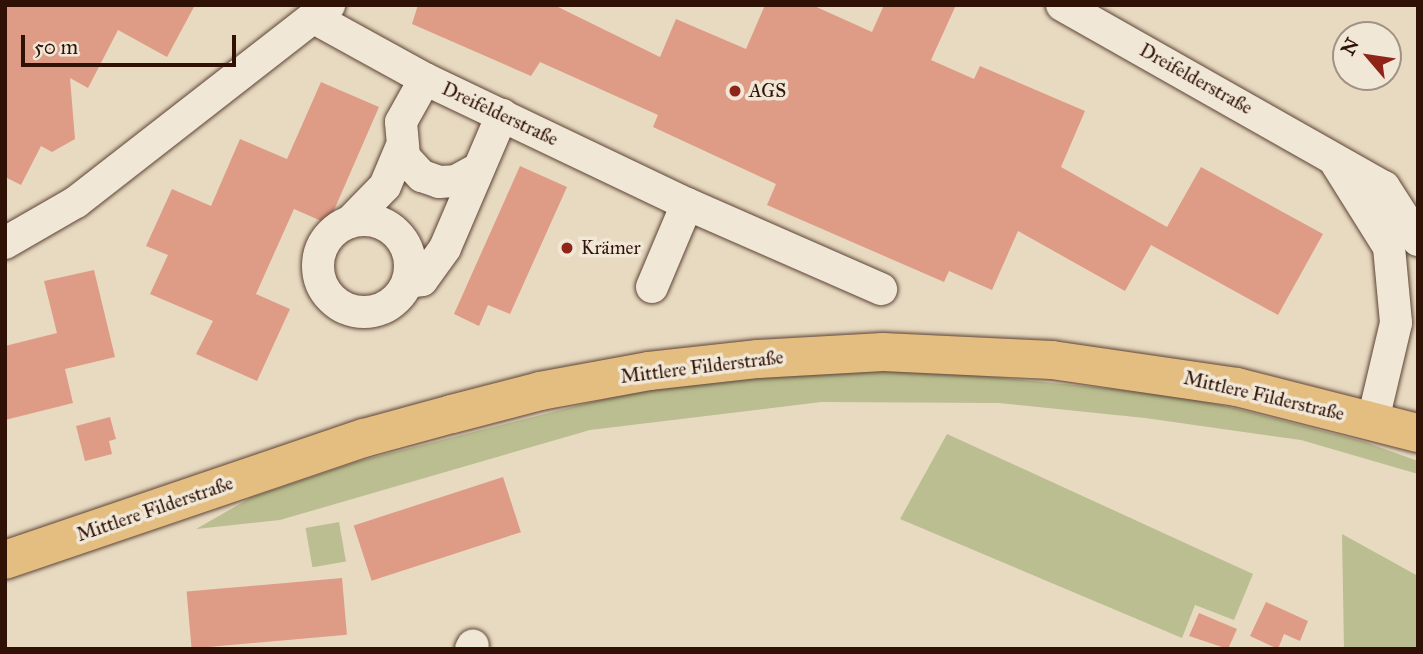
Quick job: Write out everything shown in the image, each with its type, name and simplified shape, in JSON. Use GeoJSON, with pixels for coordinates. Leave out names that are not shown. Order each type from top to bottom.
{"type":"FeatureCollection","features":[{"type":"Feature","properties":{"kind":"main road","name":"Mittlere Filderstraße"},"geometry":{"type":"LineString","coordinates":[[5,560],[351,442],[427,421],[540,391],[649,371],[758,359],[883,352],[1019,357],[1168,375],[1373,420],[1418,433]]}},
{"type":"Feature","properties":{"kind":"street","name":"Dreifelderstraße"},"geometry":{"type":"LineString","coordinates":[[1062,5],[1330,154],[1384,187],[1408,218],[1418,240]]}},
{"type":"Feature","properties":{"kind":"street","name":"Dreifelderstraße"},"geometry":{"type":"LineString","coordinates":[[5,243],[76,202],[323,12],[425,79],[687,204],[881,289]]}},
{"type":"Feature","properties":{"kind":"street"},"geometry":{"type":"LineString","coordinates":[[350,222],[376,221],[398,235],[410,258],[408,282],[397,299],[375,312],[357,312],[334,301],[320,279],[320,253],[328,237],[350,222],[385,186],[401,148],[401,122],[425,79]]}},
{"type":"Feature","properties":{"kind":"street"},"geometry":{"type":"LineString","coordinates":[[408,282],[422,281],[445,248],[502,115]]}},
{"type":"Feature","properties":{"kind":"street"},"geometry":{"type":"LineString","coordinates":[[401,148],[415,170],[439,182],[464,178],[479,168]]}},
{"type":"Feature","properties":{"kind":"street","name":"Dreifelderstraße"},"geometry":{"type":"LineString","coordinates":[[1330,154],[1389,247],[1396,323],[1373,420]]}},
{"type":"Feature","properties":{"kind":"street"},"geometry":{"type":"LineString","coordinates":[[652,287],[687,204]]}},
{"type":"Feature","properties":{"kind":"green space"},"geometry":{"type":"Polygon","coordinates":[[[881,366],[1164,394],[1230,407],[1365,442],[1418,461],[1418,474],[1301,440],[1145,418],[999,403],[821,402],[590,430],[280,520],[196,529],[252,497],[359,461],[644,389],[881,366]]]}},
{"type":"Feature","properties":{"kind":"green space"},"geometry":{"type":"Polygon","coordinates":[[[947,434],[1253,574],[1234,620],[1195,605],[1182,638],[900,519],[947,434]]]}},
{"type":"Feature","properties":{"kind":"green space"},"geometry":{"type":"Polygon","coordinates":[[[339,522],[346,561],[312,567],[306,528],[339,522]]]}},
{"type":"Feature","properties":{"kind":"green space"},"geometry":{"type":"Polygon","coordinates":[[[1342,534],[1418,576],[1418,649],[1344,649],[1342,534]]]}},
{"type":"Feature","properties":{"kind":"building"},"geometry":{"type":"Polygon","coordinates":[[[5,5],[195,5],[167,57],[118,30],[88,88],[70,78],[75,139],[52,152],[41,146],[21,185],[5,177],[5,5]]]}},
{"type":"Feature","properties":{"kind":"building"},"geometry":{"type":"Polygon","coordinates":[[[418,5],[554,5],[660,57],[676,19],[746,49],[765,5],[812,5],[872,32],[884,5],[956,5],[931,60],[974,79],[980,66],[1085,111],[1061,167],[1167,227],[1201,167],[1323,234],[1278,315],[1151,245],[1125,291],[1018,231],[992,290],[949,271],[944,282],[767,205],[776,184],[653,127],[658,115],[540,62],[531,76],[412,24],[418,5]]]}},
{"type":"Feature","properties":{"kind":"building"},"geometry":{"type":"Polygon","coordinates":[[[321,82],[379,107],[328,224],[294,209],[256,294],[290,309],[257,381],[196,354],[213,321],[150,294],[168,255],[146,246],[172,189],[211,206],[240,139],[287,159],[321,82]]]}},
{"type":"Feature","properties":{"kind":"building"},"geometry":{"type":"Polygon","coordinates":[[[520,166],[567,187],[510,314],[488,305],[479,326],[454,314],[520,166]]]}},
{"type":"Feature","properties":{"kind":"building"},"geometry":{"type":"Polygon","coordinates":[[[94,270],[115,357],[65,369],[73,403],[5,420],[5,346],[57,333],[44,281],[94,270]]]}},
{"type":"Feature","properties":{"kind":"building"},"geometry":{"type":"Polygon","coordinates":[[[110,417],[116,439],[109,441],[112,454],[85,461],[76,426],[110,417]]]}},
{"type":"Feature","properties":{"kind":"building"},"geometry":{"type":"Polygon","coordinates":[[[503,477],[521,532],[372,581],[354,526],[503,477]]]}},
{"type":"Feature","properties":{"kind":"building"},"geometry":{"type":"Polygon","coordinates":[[[342,578],[347,635],[192,648],[187,592],[342,578]]]}},
{"type":"Feature","properties":{"kind":"building"},"geometry":{"type":"Polygon","coordinates":[[[1266,602],[1308,621],[1300,641],[1284,634],[1278,649],[1250,636],[1266,602]]]}},
{"type":"Feature","properties":{"kind":"building"},"geometry":{"type":"Polygon","coordinates":[[[1199,613],[1237,629],[1228,649],[1189,636],[1199,613]]]}},
{"type":"Feature","properties":{"kind":"place","name":"AGS"},"geometry":{"type":"Point","coordinates":[735,91]}},
{"type":"Feature","properties":{"kind":"place","name":"Krämer"},"geometry":{"type":"Point","coordinates":[567,248]}}]}
